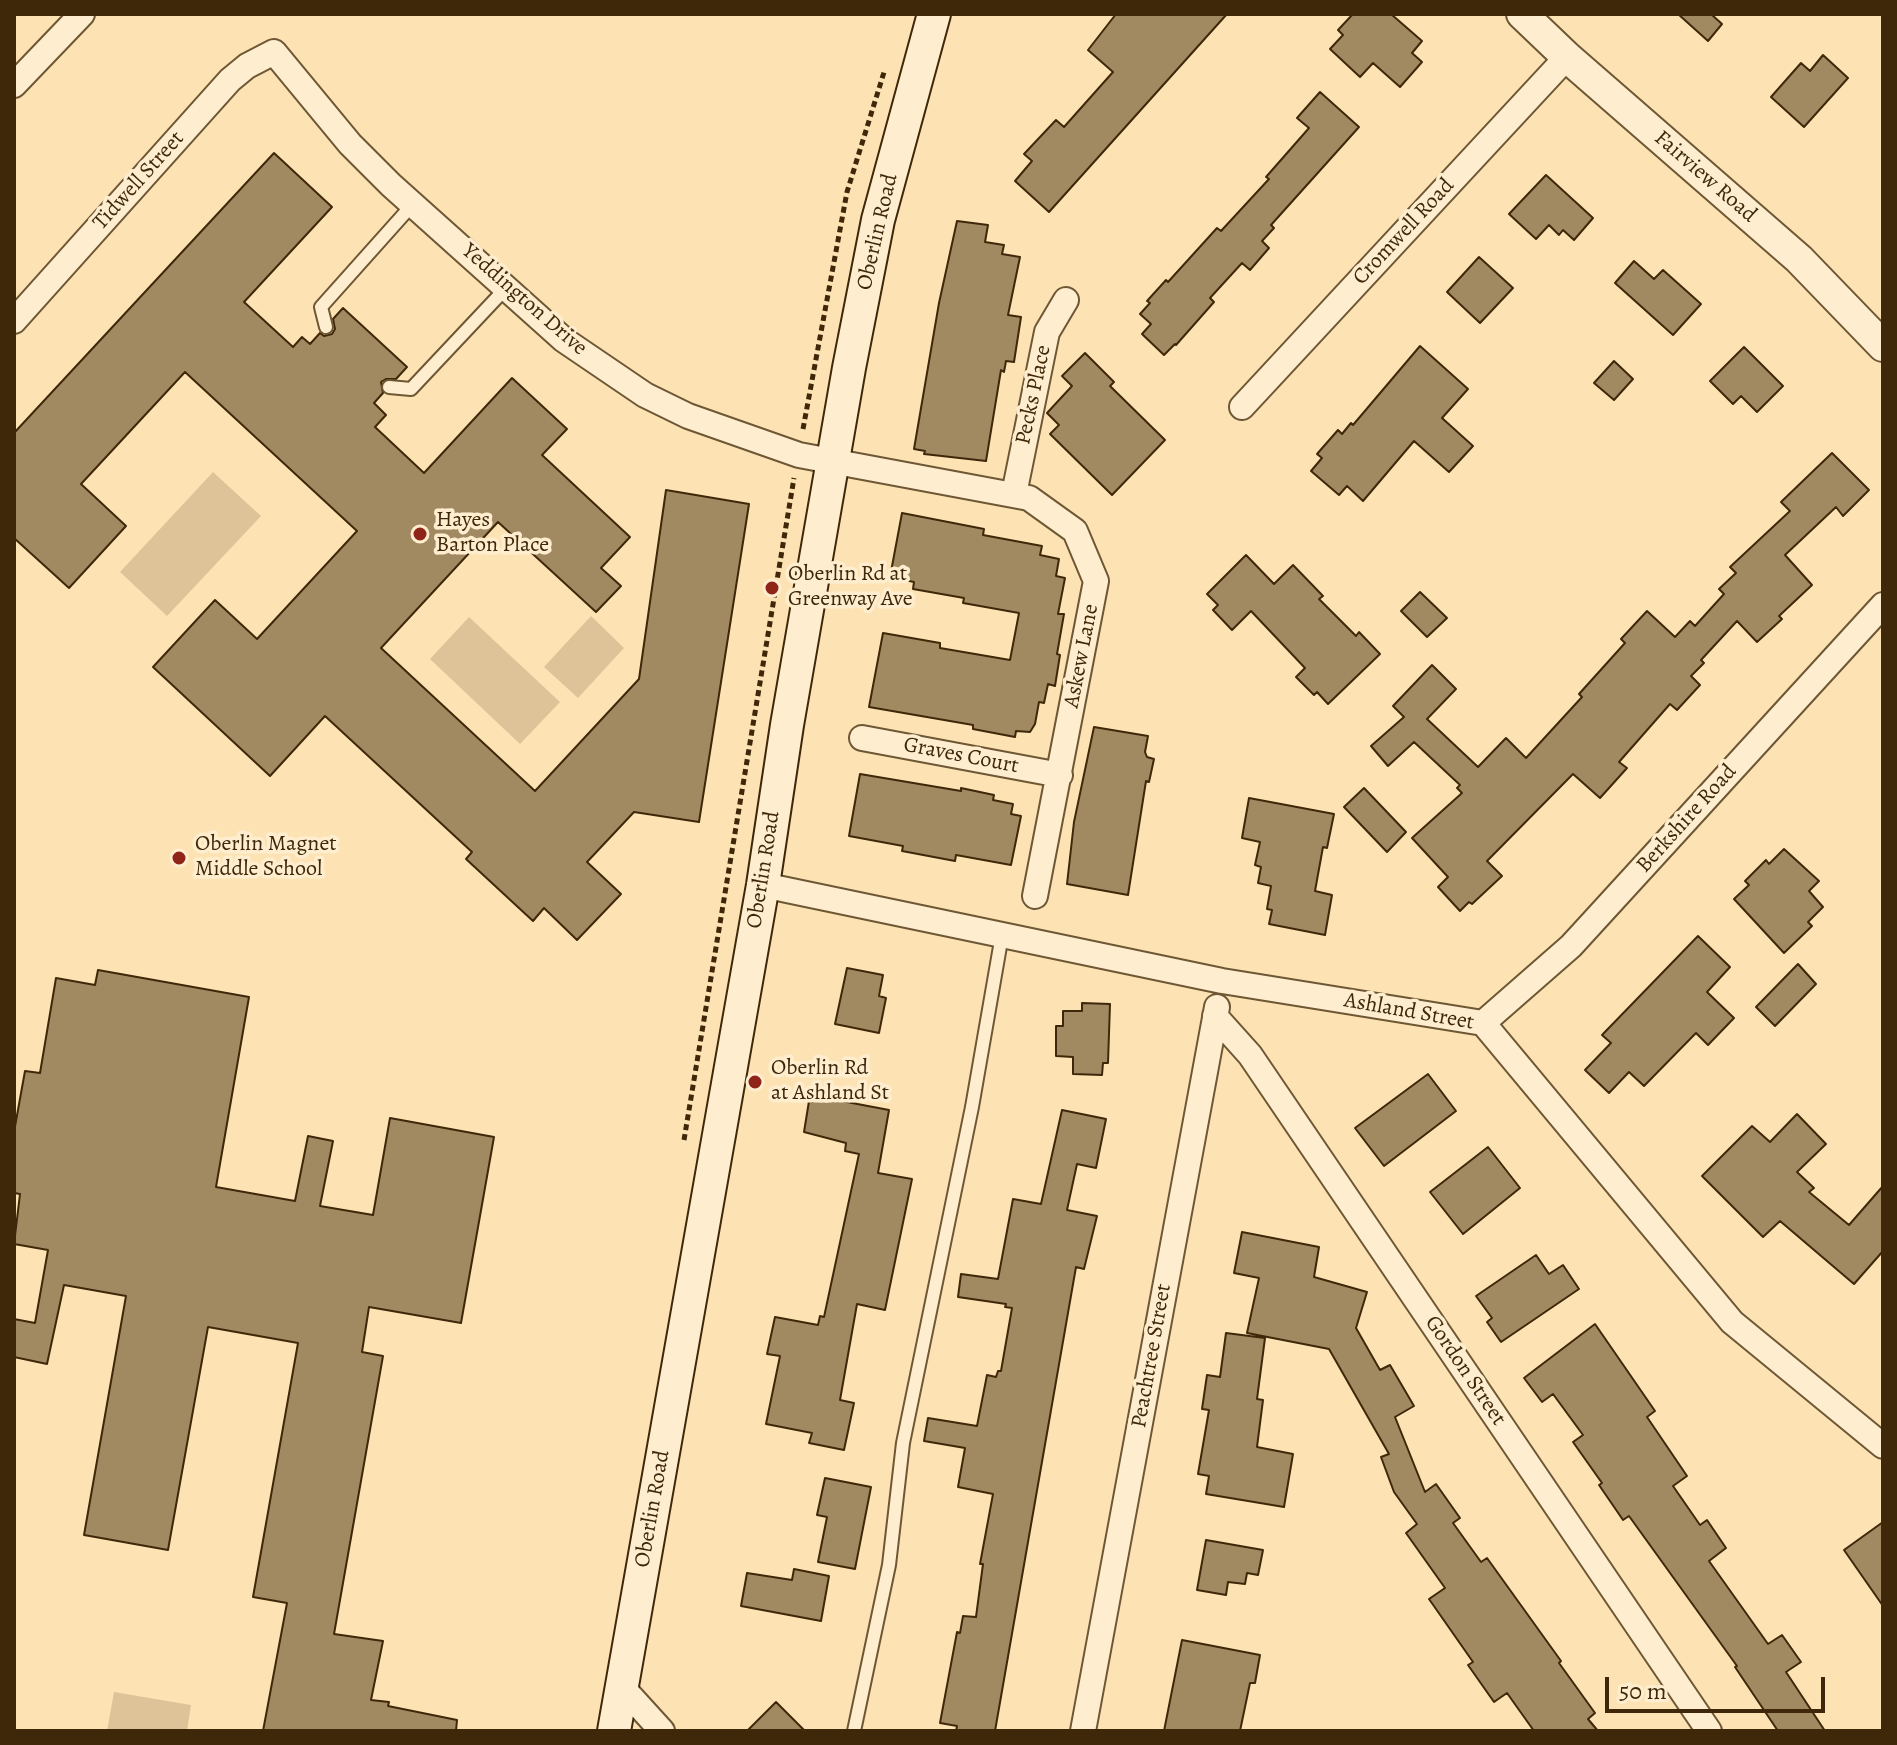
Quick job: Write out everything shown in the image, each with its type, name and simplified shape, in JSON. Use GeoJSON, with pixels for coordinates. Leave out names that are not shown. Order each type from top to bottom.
{"type":"FeatureCollection","features":[{"type":"Feature","properties":{"kind":"main road","name":"Oberlin Road"},"geometry":{"type":"LineString","coordinates":[[614,1731],[763,885],[832,462],[878,220],[934,14]]}},
{"type":"Feature","properties":{"kind":"street"},"geometry":{"type":"LineString","coordinates":[[14,85],[82,14]]}},
{"type":"Feature","properties":{"kind":"street","name":"Fairview Road"},"geometry":{"type":"LineString","coordinates":[[1522,14],[1799,259],[1883,346]]}},
{"type":"Feature","properties":{"kind":"street","name":"Yeddington Drive"},"geometry":{"type":"LineString","coordinates":[[274,52],[350,144],[564,340],[645,395],[688,416],[799,455],[832,462]]}},
{"type":"Feature","properties":{"kind":"street","name":"Tidwell Street"},"geometry":{"type":"LineString","coordinates":[[17,313],[230,80],[247,66],[274,52]]}},
{"type":"Feature","properties":{"kind":"street","name":"Cromwell Road"},"geometry":{"type":"LineString","coordinates":[[1242,407],[1567,57]]}},
{"type":"Feature","properties":{"kind":"street","name":"Pecks Place"},"geometry":{"type":"LineString","coordinates":[[1014,494],[1047,332],[1066,300]]}},
{"type":"Feature","properties":{"kind":"street","name":"Askew Lane"},"geometry":{"type":"LineString","coordinates":[[832,462],[1029,498],[1075,531],[1096,581],[1035,896]]}},
{"type":"Feature","properties":{"kind":"street","name":"Berkshire Road"},"geometry":{"type":"LineString","coordinates":[[1483,1023],[1571,946],[1883,605]]}},
{"type":"Feature","properties":{"kind":"street","name":"Graves Court"},"geometry":{"type":"LineString","coordinates":[[862,738],[1060,775]]}},
{"type":"Feature","properties":{"kind":"street","name":"Ashland Street"},"geometry":{"type":"LineString","coordinates":[[763,885],[1222,981],[1483,1023],[1732,1322],[1883,1446]]}},
{"type":"Feature","properties":{"kind":"street","name":"Peachtree Street"},"geometry":{"type":"LineString","coordinates":[[1083,1731],[1222,981]]}},
{"type":"Feature","properties":{"kind":"street","name":"Gordon Street"},"geometry":{"type":"LineString","coordinates":[[1215,1016],[1250,1055],[1709,1731]]}},
{"type":"Feature","properties":{"kind":"street"},"geometry":{"type":"LineString","coordinates":[[622,1687],[662,1731]]}},
{"type":"Feature","properties":{"kind":"lane"},"geometry":{"type":"LineString","coordinates":[[326,327],[321,307],[413,204]]}},
{"type":"Feature","properties":{"kind":"lane"},"geometry":{"type":"LineString","coordinates":[[389,387],[411,389],[507,287]]}},
{"type":"Feature","properties":{"kind":"lane"},"geometry":{"type":"LineString","coordinates":[[854,1731],[889,1565],[903,1443],[972,1107],[1002,935]]}},
{"type":"Feature","properties":{"kind":"path"},"geometry":{"type":"LineString","coordinates":[[684,1140],[793,487]]}},
{"type":"Feature","properties":{"kind":"shaded area"},"geometry":{"type":"Polygon","coordinates":[[[213,472],[261,516],[167,616],[120,572],[213,472]]]}},
{"type":"Feature","properties":{"kind":"shaded area"},"geometry":{"type":"Polygon","coordinates":[[[591,616],[624,648],[578,698],[544,667],[591,616]]]}},
{"type":"Feature","properties":{"kind":"shaded area"},"geometry":{"type":"Polygon","coordinates":[[[469,617],[560,702],[520,744],[430,659],[469,617]]]}},
{"type":"Feature","properties":{"kind":"shaded area"},"geometry":{"type":"Polygon","coordinates":[[[114,1692],[191,1705],[187,1731],[107,1731],[114,1692]]]}},
{"type":"Feature","properties":{"kind":"building"},"geometry":{"type":"Polygon","coordinates":[[[1116,14],[1227,14],[1049,212],[1015,181],[1032,161],[1024,154],[1056,120],[1064,127],[1113,72],[1088,50],[1116,14]]]}},
{"type":"Feature","properties":{"kind":"building"},"geometry":{"type":"Polygon","coordinates":[[[1353,14],[1391,14],[1422,41],[1412,53],[1422,62],[1400,87],[1373,63],[1360,77],[1330,49],[1343,35],[1338,30],[1353,14]]]}},
{"type":"Feature","properties":{"kind":"building"},"geometry":{"type":"Polygon","coordinates":[[[1678,14],[1711,14],[1722,24],[1708,41],[1678,14]]]}},
{"type":"Feature","properties":{"kind":"building"},"geometry":{"type":"Polygon","coordinates":[[[1823,55],[1848,78],[1804,127],[1771,97],[1801,63],[1810,71],[1823,55]]]}},
{"type":"Feature","properties":{"kind":"building"},"geometry":{"type":"Polygon","coordinates":[[[1320,92],[1359,127],[1271,225],[1274,228],[1262,241],[1269,248],[1250,270],[1242,263],[1210,298],[1214,302],[1164,355],[1142,334],[1151,324],[1140,314],[1150,303],[1147,301],[1217,228],[1221,231],[1269,179],[1266,177],[1309,128],[1297,118],[1320,92]]]}},
{"type":"Feature","properties":{"kind":"building","name":"Hayes Barton Place"},"geometry":{"type":"Polygon","coordinates":[[[274,153],[332,207],[244,302],[293,347],[302,337],[310,344],[320,333],[324,336],[332,334],[335,329],[333,319],[343,308],[407,367],[396,379],[381,382],[383,393],[374,403],[386,415],[375,427],[424,473],[512,378],[567,429],[542,455],[630,537],[601,568],[621,586],[596,612],[498,522],[381,648],[535,791],[639,679],[666,490],[749,504],[699,822],[634,812],[587,862],[621,894],[577,940],[544,908],[533,921],[466,859],[472,852],[325,716],[270,776],[153,667],[215,600],[257,639],[357,531],[185,372],[81,484],[126,526],[69,588],[14,538],[14,433],[274,153]]]}},
{"type":"Feature","properties":{"kind":"building"},"geometry":{"type":"Polygon","coordinates":[[[1546,175],[1593,218],[1574,240],[1563,230],[1559,235],[1549,225],[1536,239],[1509,214],[1546,175]]]}},
{"type":"Feature","properties":{"kind":"building"},"geometry":{"type":"Polygon","coordinates":[[[957,221],[988,225],[985,242],[1004,245],[1002,254],[1020,257],[1008,315],[1021,317],[1014,362],[1006,361],[1004,372],[1001,370],[986,461],[924,454],[925,451],[914,449],[939,303],[957,221]]]}},
{"type":"Feature","properties":{"kind":"building"},"geometry":{"type":"Polygon","coordinates":[[[1479,257],[1513,288],[1480,323],[1447,292],[1479,257]]]}},
{"type":"Feature","properties":{"kind":"building"},"geometry":{"type":"Polygon","coordinates":[[[1634,261],[1654,279],[1663,270],[1701,304],[1673,335],[1615,283],[1634,261]]]}},
{"type":"Feature","properties":{"kind":"building"},"geometry":{"type":"Polygon","coordinates":[[[1420,346],[1468,389],[1442,418],[1473,446],[1449,472],[1414,441],[1363,501],[1347,486],[1339,495],[1311,471],[1322,458],[1317,454],[1338,430],[1342,434],[1351,423],[1353,425],[1420,346]]]}},
{"type":"Feature","properties":{"kind":"building"},"geometry":{"type":"Polygon","coordinates":[[[1744,347],[1783,386],[1757,412],[1741,396],[1733,404],[1710,381],[1744,347]]]}},
{"type":"Feature","properties":{"kind":"building"},"geometry":{"type":"Polygon","coordinates":[[[1085,353],[1114,382],[1110,386],[1165,440],[1112,495],[1050,434],[1059,425],[1047,413],[1072,386],[1062,376],[1085,353]]]}},
{"type":"Feature","properties":{"kind":"building"},"geometry":{"type":"Polygon","coordinates":[[[1614,361],[1633,379],[1614,400],[1594,383],[1614,361]]]}},
{"type":"Feature","properties":{"kind":"building"},"geometry":{"type":"Polygon","coordinates":[[[1832,453],[1869,490],[1843,516],[1836,507],[1785,555],[1812,585],[1757,642],[1737,621],[1701,660],[1704,663],[1691,676],[1700,685],[1677,710],[1670,704],[1619,762],[1627,768],[1600,798],[1573,774],[1487,861],[1502,876],[1460,911],[1438,887],[1448,877],[1412,838],[1462,793],[1457,788],[1460,785],[1414,742],[1388,766],[1371,746],[1404,717],[1393,706],[1432,665],[1456,689],[1427,719],[1478,767],[1506,738],[1526,758],[1582,697],[1579,694],[1625,643],[1621,639],[1647,611],[1675,637],[1690,621],[1695,626],[1724,594],[1719,589],[1736,573],[1730,567],[1790,511],[1781,502],[1832,453]]]}},
{"type":"Feature","properties":{"kind":"building"},"geometry":{"type":"Polygon","coordinates":[[[902,513],[984,529],[983,535],[1042,546],[1040,555],[1059,559],[1056,576],[1065,578],[1058,614],[1064,614],[1055,686],[1048,684],[1044,703],[1039,702],[1035,724],[1030,732],[1016,731],[1015,737],[973,729],[973,725],[869,707],[883,633],[940,643],[940,648],[1010,660],[1019,613],[963,603],[964,598],[913,589],[914,582],[890,577],[902,513]]]}},
{"type":"Feature","properties":{"kind":"building"},"geometry":{"type":"Polygon","coordinates":[[[1246,555],[1274,584],[1293,565],[1323,596],[1319,599],[1356,636],[1359,632],[1380,654],[1328,704],[1296,677],[1305,668],[1251,611],[1232,630],[1213,610],[1218,605],[1207,594],[1246,555]]]}},
{"type":"Feature","properties":{"kind":"building"},"geometry":{"type":"Polygon","coordinates":[[[1420,592],[1447,618],[1427,637],[1401,611],[1420,592]]]}},
{"type":"Feature","properties":{"kind":"building"},"geometry":{"type":"Polygon","coordinates":[[[1094,727],[1148,736],[1145,752],[1147,757],[1154,759],[1149,782],[1146,781],[1128,895],[1067,884],[1074,822],[1094,727]]]}},
{"type":"Feature","properties":{"kind":"building"},"geometry":{"type":"Polygon","coordinates":[[[860,774],[961,791],[961,788],[994,795],[993,800],[1013,804],[1011,814],[1021,816],[1011,865],[956,855],[955,861],[902,851],[903,846],[849,836],[860,774]]]}},
{"type":"Feature","properties":{"kind":"building"},"geometry":{"type":"Polygon","coordinates":[[[1364,788],[1406,832],[1387,852],[1344,807],[1364,788]]]}},
{"type":"Feature","properties":{"kind":"building"},"geometry":{"type":"Polygon","coordinates":[[[1249,798],[1334,814],[1327,848],[1323,847],[1315,891],[1332,895],[1325,935],[1269,924],[1272,910],[1267,909],[1271,886],[1258,883],[1261,867],[1255,865],[1260,842],[1242,838],[1249,798]]]}},
{"type":"Feature","properties":{"kind":"building"},"geometry":{"type":"Polygon","coordinates":[[[1784,849],[1819,881],[1809,891],[1823,907],[1808,922],[1812,926],[1784,953],[1734,899],[1749,885],[1745,881],[1766,860],[1769,864],[1784,849]]]}},
{"type":"Feature","properties":{"kind":"building"},"geometry":{"type":"Polygon","coordinates":[[[1698,936],[1730,967],[1707,992],[1734,1018],[1708,1045],[1696,1033],[1644,1086],[1629,1072],[1609,1093],[1585,1070],[1611,1043],[1602,1035],[1698,936]]]}},
{"type":"Feature","properties":{"kind":"building"},"geometry":{"type":"Polygon","coordinates":[[[1798,964],[1816,984],[1775,1026],[1756,1007],[1798,964]]]}},
{"type":"Feature","properties":{"kind":"building"},"geometry":{"type":"Polygon","coordinates":[[[847,968],[883,975],[879,996],[886,998],[879,1033],[835,1024],[847,968]]]}},
{"type":"Feature","properties":{"kind":"building"},"geometry":{"type":"Polygon","coordinates":[[[98,970],[249,997],[216,1187],[295,1201],[308,1136],[333,1141],[320,1206],[373,1215],[390,1118],[494,1137],[461,1323],[369,1307],[362,1352],[383,1356],[334,1634],[383,1641],[371,1700],[457,1720],[456,1731],[263,1731],[287,1603],[253,1597],[298,1343],[208,1327],[168,1550],[84,1535],[126,1296],[64,1285],[47,1364],[14,1357],[14,1319],[35,1323],[48,1250],[14,1244],[20,1194],[14,1193],[14,1132],[25,1071],[40,1073],[56,978],[95,985],[98,970]]]}},
{"type":"Feature","properties":{"kind":"building"},"geometry":{"type":"Polygon","coordinates":[[[1082,1003],[1110,1004],[1108,1063],[1103,1063],[1102,1075],[1073,1074],[1073,1057],[1056,1056],[1056,1026],[1063,1026],[1063,1011],[1082,1011],[1082,1003]]]}},
{"type":"Feature","properties":{"kind":"building"},"geometry":{"type":"Polygon","coordinates":[[[1428,1074],[1456,1111],[1384,1166],[1355,1128],[1428,1074]]]}},
{"type":"Feature","properties":{"kind":"building"},"geometry":{"type":"Polygon","coordinates":[[[810,1095],[889,1110],[878,1173],[912,1179],[885,1310],[857,1304],[840,1400],[854,1403],[844,1450],[809,1443],[812,1433],[766,1424],[780,1356],[767,1354],[775,1317],[818,1325],[820,1316],[824,1317],[859,1154],[845,1151],[846,1143],[804,1132],[810,1095]]]}},
{"type":"Feature","properties":{"kind":"building"},"geometry":{"type":"Polygon","coordinates":[[[1062,1110],[1106,1119],[1096,1168],[1077,1164],[1067,1210],[1097,1216],[1084,1269],[1076,1267],[995,1731],[956,1731],[957,1726],[940,1723],[957,1632],[960,1633],[963,1616],[976,1617],[983,1564],[980,1564],[993,1494],[958,1487],[965,1448],[924,1441],[928,1418],[977,1426],[987,1375],[996,1377],[1001,1371],[1012,1308],[1005,1307],[1006,1304],[958,1297],[961,1274],[998,1279],[1013,1199],[1041,1204],[1062,1110]]]}},
{"type":"Feature","properties":{"kind":"building"},"geometry":{"type":"Polygon","coordinates":[[[1797,1114],[1826,1144],[1797,1172],[1814,1188],[1809,1192],[1849,1225],[1883,1186],[1883,1251],[1854,1284],[1780,1221],[1763,1237],[1702,1176],[1752,1126],[1770,1142],[1797,1114]]]}},
{"type":"Feature","properties":{"kind":"building"},"geometry":{"type":"Polygon","coordinates":[[[1488,1147],[1520,1188],[1463,1234],[1430,1192],[1488,1147]]]}},
{"type":"Feature","properties":{"kind":"building"},"geometry":{"type":"Polygon","coordinates":[[[1242,1232],[1319,1247],[1314,1277],[1367,1292],[1356,1328],[1380,1370],[1390,1365],[1414,1406],[1395,1417],[1425,1492],[1436,1484],[1460,1518],[1453,1523],[1481,1562],[1487,1558],[1561,1661],[1559,1663],[1595,1713],[1588,1719],[1598,1731],[1534,1731],[1507,1693],[1494,1702],[1468,1665],[1473,1662],[1429,1599],[1445,1588],[1406,1533],[1417,1524],[1394,1492],[1381,1457],[1389,1454],[1329,1349],[1247,1333],[1259,1278],[1234,1273],[1242,1232]]]}},
{"type":"Feature","properties":{"kind":"building"},"geometry":{"type":"Polygon","coordinates":[[[1536,1255],[1549,1274],[1563,1265],[1579,1289],[1501,1342],[1487,1322],[1492,1318],[1476,1296],[1536,1255]]]}},
{"type":"Feature","properties":{"kind":"building"},"geometry":{"type":"Polygon","coordinates":[[[1595,1324],[1655,1411],[1647,1417],[1687,1476],[1673,1486],[1700,1525],[1707,1520],[1726,1548],[1709,1561],[1768,1644],[1782,1635],[1801,1662],[1786,1672],[1825,1731],[1778,1731],[1737,1666],[1629,1516],[1623,1520],[1599,1485],[1602,1483],[1573,1442],[1583,1435],[1553,1394],[1542,1402],[1524,1378],[1595,1324]]]}},
{"type":"Feature","properties":{"kind":"building"},"geometry":{"type":"Polygon","coordinates":[[[1226,1333],[1265,1338],[1257,1399],[1263,1400],[1257,1447],[1293,1454],[1284,1507],[1206,1494],[1209,1476],[1198,1474],[1209,1410],[1202,1409],[1207,1375],[1220,1377],[1226,1333]]]}},
{"type":"Feature","properties":{"kind":"building"},"geometry":{"type":"Polygon","coordinates":[[[825,1478],[871,1487],[855,1569],[818,1562],[827,1517],[817,1515],[825,1478]]]}},
{"type":"Feature","properties":{"kind":"building"},"geometry":{"type":"Polygon","coordinates":[[[1883,1522],[1883,1606],[1844,1550],[1883,1522]]]}},
{"type":"Feature","properties":{"kind":"building"},"geometry":{"type":"Polygon","coordinates":[[[1206,1540],[1263,1550],[1258,1575],[1247,1573],[1245,1584],[1228,1582],[1226,1595],[1197,1590],[1206,1540]]]}},
{"type":"Feature","properties":{"kind":"building"},"geometry":{"type":"Polygon","coordinates":[[[794,1569],[829,1576],[821,1621],[741,1606],[747,1573],[792,1580],[794,1569]]]}},
{"type":"Feature","properties":{"kind":"building"},"geometry":{"type":"Polygon","coordinates":[[[1182,1640],[1260,1655],[1255,1683],[1250,1683],[1240,1731],[1164,1731],[1182,1640]]]}},
{"type":"Feature","properties":{"kind":"building"},"geometry":{"type":"Polygon","coordinates":[[[776,1702],[805,1731],[747,1731],[776,1702]]]}},
{"type":"Feature","properties":{"kind":"place","name":"Hayes Barton Place"},"geometry":{"type":"Point","coordinates":[420,534]}},
{"type":"Feature","properties":{"kind":"place","name":"Oberlin Rd at Greenway Ave"},"geometry":{"type":"Point","coordinates":[772,588]}},
{"type":"Feature","properties":{"kind":"place","name":"Oberlin Magnet Middle School"},"geometry":{"type":"Point","coordinates":[179,858]}},
{"type":"Feature","properties":{"kind":"place","name":"Oberlin Rd at Ashland St"},"geometry":{"type":"Point","coordinates":[755,1082]}}]}
